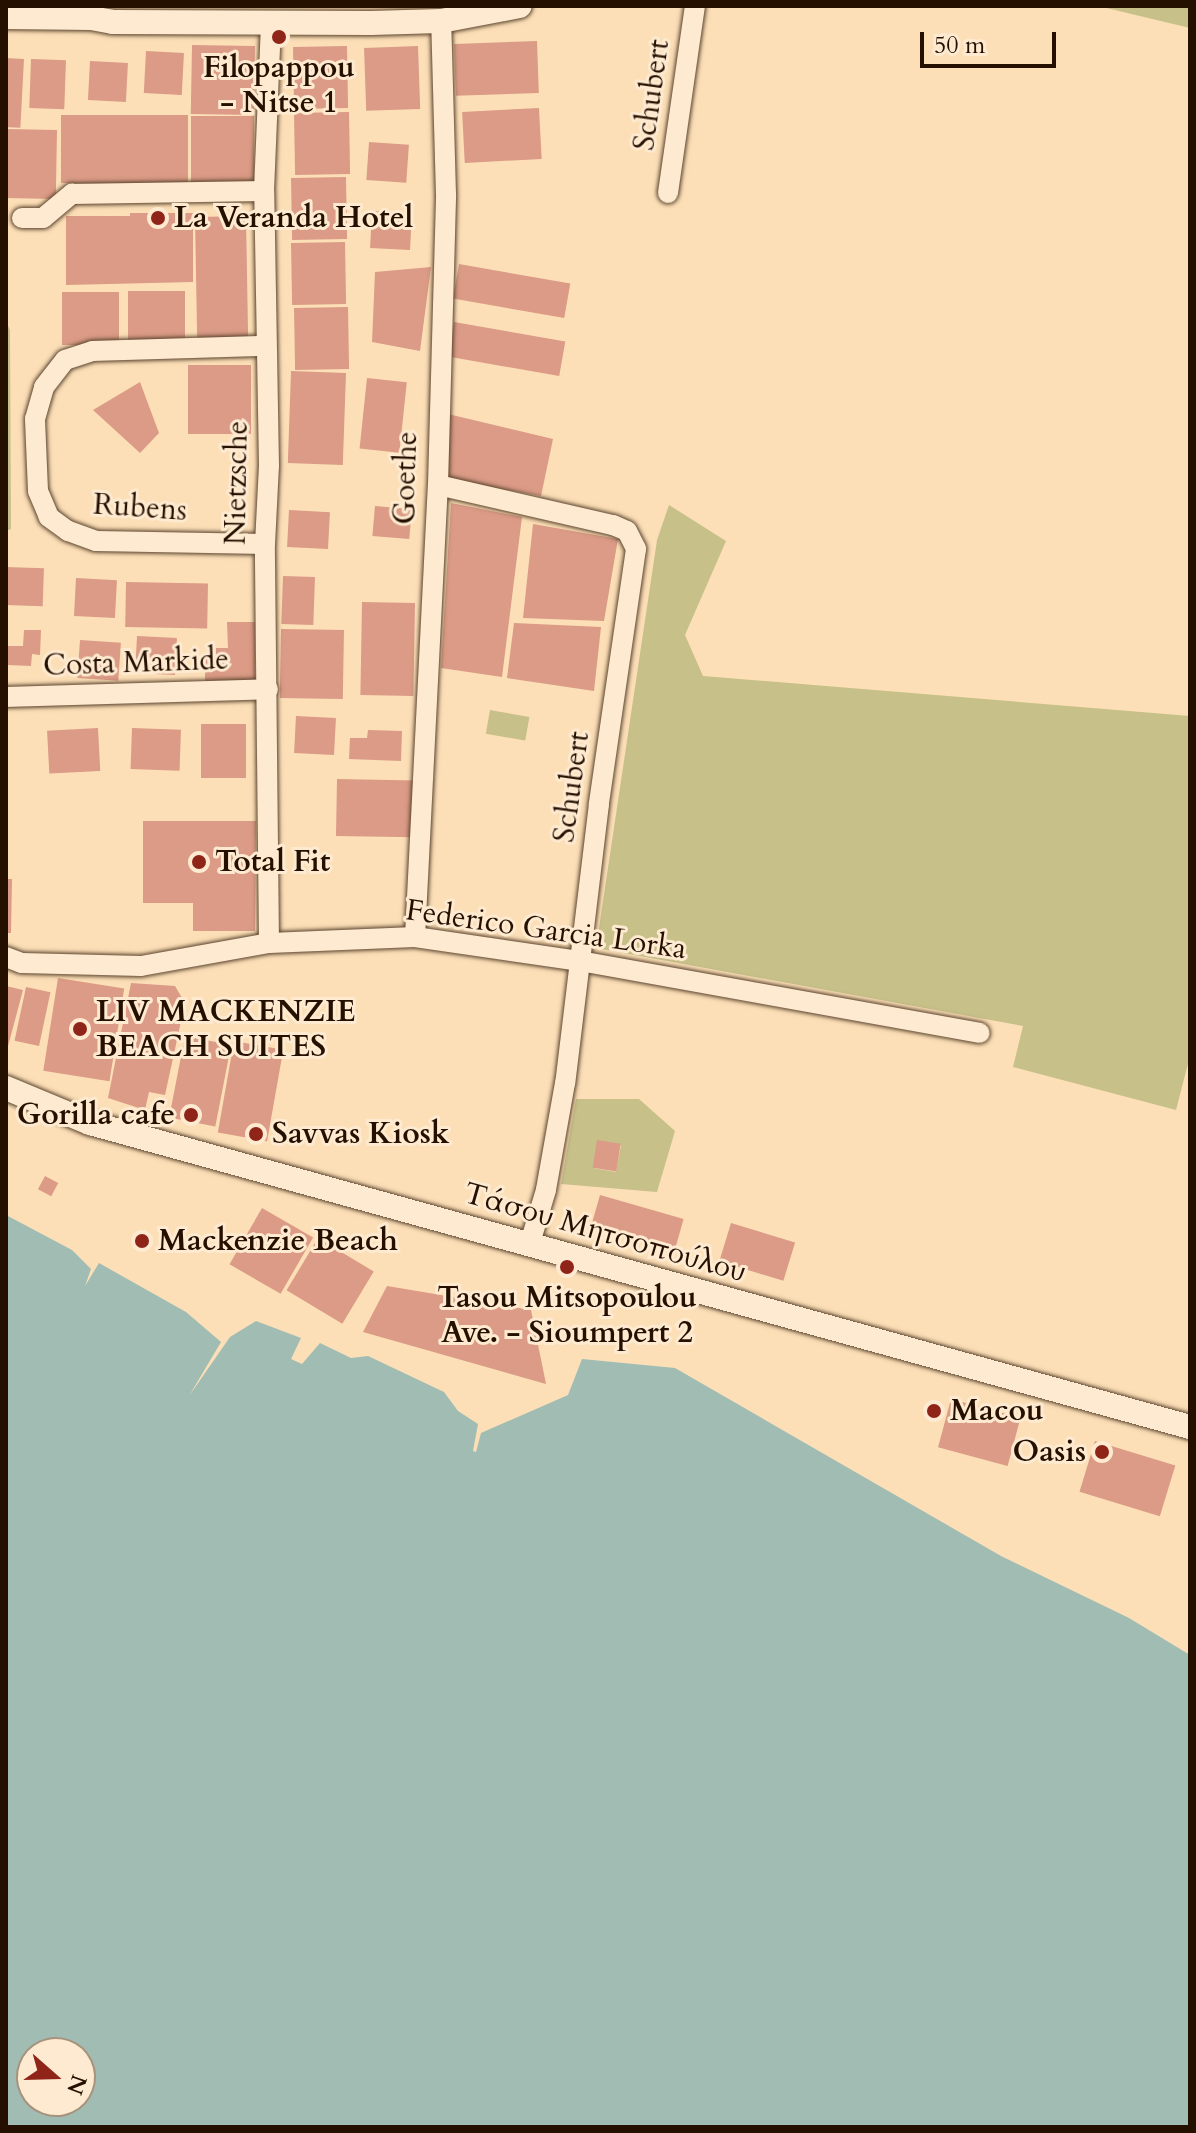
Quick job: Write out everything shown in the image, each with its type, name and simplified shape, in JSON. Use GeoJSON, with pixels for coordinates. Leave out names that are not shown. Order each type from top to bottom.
{"type":"FeatureCollection","features":[{"type":"Feature","properties":{"kind":"street"},"geometry":{"type":"LineString","coordinates":[[6,17],[91,18],[113,22],[441,21],[520,6]]}},
{"type":"Feature","properties":{"kind":"street","name":"Schubert"},"geometry":{"type":"LineString","coordinates":[[668,193],[695,6]]}},
{"type":"Feature","properties":{"kind":"street","name":"Goethe"},"geometry":{"type":"LineString","coordinates":[[415,937],[438,485],[446,195],[441,21]]}},
{"type":"Feature","properties":{"kind":"street"},"geometry":{"type":"LineString","coordinates":[[6,34],[88,28],[113,22]]}},
{"type":"Feature","properties":{"kind":"street","name":"Nietzsche"},"geometry":{"type":"LineString","coordinates":[[269,943],[265,544],[269,466],[264,191],[271,23]]}},
{"type":"Feature","properties":{"kind":"street"},"geometry":{"type":"LineString","coordinates":[[22,218],[43,218],[72,194],[264,191]]}},
{"type":"Feature","properties":{"kind":"street","name":"Rubens"},"geometry":{"type":"LineString","coordinates":[[265,544],[96,541],[68,531],[49,517],[38,491],[35,419],[44,387],[65,360],[93,351],[266,346]]}},
{"type":"Feature","properties":{"kind":"street","name":"Schubert"},"geometry":{"type":"LineString","coordinates":[[438,485],[613,525],[627,531],[636,549],[563,1093],[546,1190],[530,1243]]}},
{"type":"Feature","properties":{"kind":"street","name":"Costa Markide"},"geometry":{"type":"LineString","coordinates":[[6,697],[268,689]]}},
{"type":"Feature","properties":{"kind":"street","name":"Federico Garcia Lorka"},"geometry":{"type":"LineString","coordinates":[[6,957],[22,963],[141,966],[269,943],[415,937],[580,961],[980,1033]]}},
{"type":"Feature","properties":{"kind":"street","name":"Τάσου Μητσοπούλου"},"geometry":{"type":"LineString","coordinates":[[6,1088],[90,1123],[1190,1427]]}},
{"type":"Feature","properties":{"kind":"shaded area"},"geometry":{"type":"Polygon","coordinates":[[[1098,6],[1190,6],[1190,28],[1098,6]]]}},
{"type":"Feature","properties":{"kind":"shaded area"},"geometry":{"type":"Polygon","coordinates":[[[6,322],[10,330],[11,529],[6,531],[6,322]]]}},
{"type":"Feature","properties":{"kind":"shaded area"},"geometry":{"type":"Polygon","coordinates":[[[669,505],[726,541],[685,635],[703,676],[1190,716],[1190,1056],[1176,1110],[1013,1067],[1023,1026],[596,948],[657,540],[669,505]]]}},
{"type":"Feature","properties":{"kind":"shaded area"},"geometry":{"type":"Polygon","coordinates":[[[490,710],[529,717],[525,741],[486,734],[490,710]]]}},
{"type":"Feature","properties":{"kind":"shaded area"},"geometry":{"type":"Polygon","coordinates":[[[576,1099],[639,1099],[675,1131],[657,1192],[561,1184],[576,1099]],[[598,1141],[593,1168],[616,1172],[621,1145],[598,1141]]]}},
{"type":"Feature","properties":{"kind":"water"},"geometry":{"type":"Polygon","coordinates":[[[6,1215],[72,1250],[91,1269],[85,1286],[99,1263],[186,1312],[221,1342],[189,1396],[230,1337],[256,1321],[301,1338],[291,1359],[302,1364],[320,1343],[351,1358],[368,1356],[444,1392],[458,1411],[478,1424],[473,1451],[476,1452],[481,1433],[568,1395],[582,1359],[675,1368],[1001,1556],[1129,1618],[1190,1655],[1190,2127],[6,2127],[6,1215]]]}},
{"type":"Feature","properties":{"kind":"building"},"geometry":{"type":"Polygon","coordinates":[[[537,41],[539,93],[456,96],[454,44],[537,41]]]}},
{"type":"Feature","properties":{"kind":"building"},"geometry":{"type":"Polygon","coordinates":[[[192,45],[255,46],[254,115],[191,114],[192,45]]]}},
{"type":"Feature","properties":{"kind":"building"},"geometry":{"type":"Polygon","coordinates":[[[347,46],[348,108],[294,109],[293,47],[347,46]]]}},
{"type":"Feature","properties":{"kind":"building"},"geometry":{"type":"Polygon","coordinates":[[[418,46],[420,109],[366,111],[364,48],[418,46]]]}},
{"type":"Feature","properties":{"kind":"building"},"geometry":{"type":"Polygon","coordinates":[[[146,51],[184,53],[182,95],[144,93],[146,51]]]}},
{"type":"Feature","properties":{"kind":"building"},"geometry":{"type":"Polygon","coordinates":[[[6,58],[24,59],[20,128],[6,127],[6,58]]]}},
{"type":"Feature","properties":{"kind":"building"},"geometry":{"type":"Polygon","coordinates":[[[31,59],[66,60],[64,109],[29,108],[31,59]]]}},
{"type":"Feature","properties":{"kind":"building"},"geometry":{"type":"Polygon","coordinates":[[[90,61],[128,63],[126,102],[88,100],[90,61]]]}},
{"type":"Feature","properties":{"kind":"building"},"geometry":{"type":"Polygon","coordinates":[[[539,108],[542,159],[465,163],[462,112],[539,108]]]}},
{"type":"Feature","properties":{"kind":"building"},"geometry":{"type":"Polygon","coordinates":[[[349,112],[350,174],[295,175],[294,113],[349,112]]]}},
{"type":"Feature","properties":{"kind":"building"},"geometry":{"type":"Polygon","coordinates":[[[61,115],[188,115],[188,183],[61,183],[61,115]]]}},
{"type":"Feature","properties":{"kind":"building"},"geometry":{"type":"Polygon","coordinates":[[[191,116],[254,116],[254,185],[191,185],[191,116]]]}},
{"type":"Feature","properties":{"kind":"building"},"geometry":{"type":"Polygon","coordinates":[[[6,129],[57,130],[56,199],[6,198],[6,129]]]}},
{"type":"Feature","properties":{"kind":"building"},"geometry":{"type":"Polygon","coordinates":[[[369,142],[409,145],[406,183],[366,180],[369,142]]]}},
{"type":"Feature","properties":{"kind":"building"},"geometry":{"type":"Polygon","coordinates":[[[346,177],[347,239],[292,240],[291,178],[346,177]]]}},
{"type":"Feature","properties":{"kind":"building"},"geometry":{"type":"Polygon","coordinates":[[[372,211],[412,213],[410,250],[370,248],[372,211]]]}},
{"type":"Feature","properties":{"kind":"building"},"geometry":{"type":"Polygon","coordinates":[[[130,213],[193,213],[193,282],[66,285],[66,216],[130,216],[130,213]]]}},
{"type":"Feature","properties":{"kind":"building"},"geometry":{"type":"Polygon","coordinates":[[[246,216],[248,338],[197,339],[195,217],[246,216]]]}},
{"type":"Feature","properties":{"kind":"building"},"geometry":{"type":"Polygon","coordinates":[[[345,242],[346,304],[292,305],[291,243],[345,242]]]}},
{"type":"Feature","properties":{"kind":"building"},"geometry":{"type":"Polygon","coordinates":[[[459,264],[570,284],[564,318],[453,298],[459,264]]]}},
{"type":"Feature","properties":{"kind":"building"},"geometry":{"type":"Polygon","coordinates":[[[431,267],[420,351],[372,342],[375,272],[431,267]]]}},
{"type":"Feature","properties":{"kind":"building"},"geometry":{"type":"Polygon","coordinates":[[[128,291],[185,291],[185,343],[128,343],[128,291]]]}},
{"type":"Feature","properties":{"kind":"building"},"geometry":{"type":"Polygon","coordinates":[[[62,292],[119,292],[119,345],[62,345],[62,292]]]}},
{"type":"Feature","properties":{"kind":"building"},"geometry":{"type":"Polygon","coordinates":[[[348,307],[349,369],[295,370],[294,308],[348,307]]]}},
{"type":"Feature","properties":{"kind":"building"},"geometry":{"type":"Polygon","coordinates":[[[454,322],[565,342],[559,376],[448,356],[454,322]]]}},
{"type":"Feature","properties":{"kind":"building"},"geometry":{"type":"Polygon","coordinates":[[[188,365],[251,365],[251,434],[188,434],[188,365]]]}},
{"type":"Feature","properties":{"kind":"building"},"geometry":{"type":"Polygon","coordinates":[[[291,371],[346,373],[343,465],[288,463],[291,371]]]}},
{"type":"Feature","properties":{"kind":"building"},"geometry":{"type":"Polygon","coordinates":[[[367,378],[407,382],[399,453],[360,449],[367,378]]]}},
{"type":"Feature","properties":{"kind":"building"},"geometry":{"type":"Polygon","coordinates":[[[140,382],[159,433],[140,453],[93,410],[140,382]]]}},
{"type":"Feature","properties":{"kind":"building"},"geometry":{"type":"Polygon","coordinates":[[[448,414],[553,439],[541,496],[441,478],[448,414]]]}},
{"type":"Feature","properties":{"kind":"building"},"geometry":{"type":"Polygon","coordinates":[[[451,503],[522,517],[502,677],[441,668],[451,503]]]}},
{"type":"Feature","properties":{"kind":"building"},"geometry":{"type":"Polygon","coordinates":[[[375,506],[412,509],[409,539],[372,536],[375,506]]]}},
{"type":"Feature","properties":{"kind":"building"},"geometry":{"type":"Polygon","coordinates":[[[289,510],[330,512],[328,549],[287,547],[289,510]]]}},
{"type":"Feature","properties":{"kind":"building"},"geometry":{"type":"Polygon","coordinates":[[[533,524],[618,539],[604,621],[523,618],[533,524]]]}},
{"type":"Feature","properties":{"kind":"building"},"geometry":{"type":"Polygon","coordinates":[[[6,567],[44,568],[43,606],[6,605],[6,567]]]}},
{"type":"Feature","properties":{"kind":"building"},"geometry":{"type":"Polygon","coordinates":[[[283,576],[315,577],[313,625],[281,624],[283,576]]]}},
{"type":"Feature","properties":{"kind":"building"},"geometry":{"type":"Polygon","coordinates":[[[76,578],[117,580],[115,618],[74,616],[76,578]]]}},
{"type":"Feature","properties":{"kind":"building"},"geometry":{"type":"Polygon","coordinates":[[[126,582],[208,583],[207,628],[125,627],[126,582]]]}},
{"type":"Feature","properties":{"kind":"building"},"geometry":{"type":"Polygon","coordinates":[[[362,602],[415,603],[413,696],[360,695],[362,602]]]}},
{"type":"Feature","properties":{"kind":"building"},"geometry":{"type":"Polygon","coordinates":[[[227,622],[255,622],[255,681],[205,681],[205,657],[216,657],[216,648],[228,648],[227,622]]]}},
{"type":"Feature","properties":{"kind":"building"},"geometry":{"type":"Polygon","coordinates":[[[514,623],[601,627],[594,691],[507,678],[514,623]]]}},
{"type":"Feature","properties":{"kind":"building"},"geometry":{"type":"Polygon","coordinates":[[[281,629],[344,630],[343,699],[280,698],[281,629]]]}},
{"type":"Feature","properties":{"kind":"building"},"geometry":{"type":"Polygon","coordinates":[[[24,630],[41,630],[40,655],[32,654],[31,666],[7,665],[6,646],[23,646],[24,630]]]}},
{"type":"Feature","properties":{"kind":"building"},"geometry":{"type":"Polygon","coordinates":[[[137,636],[177,638],[175,675],[135,673],[137,636]]]}},
{"type":"Feature","properties":{"kind":"building"},"geometry":{"type":"Polygon","coordinates":[[[80,640],[121,643],[118,681],[77,678],[80,640]]]}},
{"type":"Feature","properties":{"kind":"building"},"geometry":{"type":"Polygon","coordinates":[[[296,716],[336,718],[334,755],[294,753],[296,716]]]}},
{"type":"Feature","properties":{"kind":"building"},"geometry":{"type":"Polygon","coordinates":[[[201,724],[246,724],[246,778],[201,778],[201,724]]]}},
{"type":"Feature","properties":{"kind":"building"},"geometry":{"type":"Polygon","coordinates":[[[98,728],[100,771],[49,774],[47,731],[98,728]]]}},
{"type":"Feature","properties":{"kind":"building"},"geometry":{"type":"Polygon","coordinates":[[[132,728],[181,730],[180,771],[131,769],[132,728]]]}},
{"type":"Feature","properties":{"kind":"building"},"geometry":{"type":"Polygon","coordinates":[[[368,730],[402,731],[401,761],[349,759],[350,738],[367,738],[368,730]]]}},
{"type":"Feature","properties":{"kind":"building"},"geometry":{"type":"Polygon","coordinates":[[[337,779],[416,780],[415,837],[336,836],[337,779]]]}},
{"type":"Feature","properties":{"kind":"building","name":"Total Fit"},"geometry":{"type":"Polygon","coordinates":[[[143,821],[256,821],[255,931],[193,931],[193,903],[143,903],[143,821]]]}},
{"type":"Feature","properties":{"kind":"building"},"geometry":{"type":"Polygon","coordinates":[[[6,879],[12,879],[11,933],[6,933],[6,879]]]}},
{"type":"Feature","properties":{"kind":"building","name":"LIV MACKENZIE BEACH SUITES"},"geometry":{"type":"Polygon","coordinates":[[[58,978],[124,988],[109,1081],[43,1071],[58,978]]]}},
{"type":"Feature","properties":{"kind":"building"},"geometry":{"type":"Polygon","coordinates":[[[131,983],[175,986],[185,1003],[165,1095],[149,1092],[145,1110],[108,1098],[131,983]]]}},
{"type":"Feature","properties":{"kind":"building"},"geometry":{"type":"Polygon","coordinates":[[[6,986],[23,990],[7,1050],[6,1050],[6,986]]]}},
{"type":"Feature","properties":{"kind":"building"},"geometry":{"type":"Polygon","coordinates":[[[26,987],[50,992],[39,1046],[15,1041],[26,987]]]}},
{"type":"Feature","properties":{"kind":"building"},"geometry":{"type":"Polygon","coordinates":[[[185,1036],[231,1045],[215,1126],[169,1117],[185,1036]]]}},
{"type":"Feature","properties":{"kind":"building"},"geometry":{"type":"Polygon","coordinates":[[[234,1041],[283,1050],[267,1141],[218,1133],[234,1041]]]}},
{"type":"Feature","properties":{"kind":"building"},"geometry":{"type":"Polygon","coordinates":[[[597,1140],[621,1144],[616,1171],[593,1168],[597,1140]]]}},
{"type":"Feature","properties":{"kind":"building"},"geometry":{"type":"Polygon","coordinates":[[[45,1176],[58,1183],[51,1196],[38,1189],[45,1176]]]}},
{"type":"Feature","properties":{"kind":"building"},"geometry":{"type":"Polygon","coordinates":[[[600,1195],[684,1219],[674,1252],[591,1228],[600,1195]]]}},
{"type":"Feature","properties":{"kind":"building"},"geometry":{"type":"Polygon","coordinates":[[[262,1208],[313,1238],[281,1294],[230,1264],[262,1208]]]}},
{"type":"Feature","properties":{"kind":"building"},"geometry":{"type":"Polygon","coordinates":[[[731,1223],[795,1243],[783,1281],[719,1261],[731,1223]]]}},
{"type":"Feature","properties":{"kind":"building"},"geometry":{"type":"Polygon","coordinates":[[[318,1238],[374,1271],[342,1324],[287,1290],[318,1238]]]}},
{"type":"Feature","properties":{"kind":"building"},"geometry":{"type":"Polygon","coordinates":[[[387,1286],[531,1310],[546,1384],[363,1332],[387,1286]]]}},
{"type":"Feature","properties":{"kind":"building"},"geometry":{"type":"Polygon","coordinates":[[[951,1399],[1021,1418],[1008,1466],[938,1447],[951,1399]]]}},
{"type":"Feature","properties":{"kind":"building"},"geometry":{"type":"Polygon","coordinates":[[[1095,1441],[1175,1466],[1160,1516],[1080,1492],[1095,1441]]]}},
{"type":"Feature","properties":{"kind":"place","name":"Filopappou - Nitse 1"},"geometry":{"type":"Point","coordinates":[279,37]}},
{"type":"Feature","properties":{"kind":"place","name":"La Veranda Hotel"},"geometry":{"type":"Point","coordinates":[158,218]}},
{"type":"Feature","properties":{"kind":"place","name":"Total Fit"},"geometry":{"type":"Point","coordinates":[199,862]}},
{"type":"Feature","properties":{"kind":"place","name":"LIV MACKENZIE BEACH SUITES"},"geometry":{"type":"Point","coordinates":[80,1029]}},
{"type":"Feature","properties":{"kind":"place","name":"Gorilla cafe"},"geometry":{"type":"Point","coordinates":[191,1115]}},
{"type":"Feature","properties":{"kind":"place","name":"Savvas Kiosk"},"geometry":{"type":"Point","coordinates":[256,1134]}},
{"type":"Feature","properties":{"kind":"place","name":"Mackenzie Beach"},"geometry":{"type":"Point","coordinates":[142,1241]}},
{"type":"Feature","properties":{"kind":"place","name":"Tasou Mitsopoulou Ave. - Sioumpert 2"},"geometry":{"type":"Point","coordinates":[567,1267]}},
{"type":"Feature","properties":{"kind":"place","name":"Macou"},"geometry":{"type":"Point","coordinates":[934,1411]}},
{"type":"Feature","properties":{"kind":"place","name":"Oasis"},"geometry":{"type":"Point","coordinates":[1102,1452]}}]}
